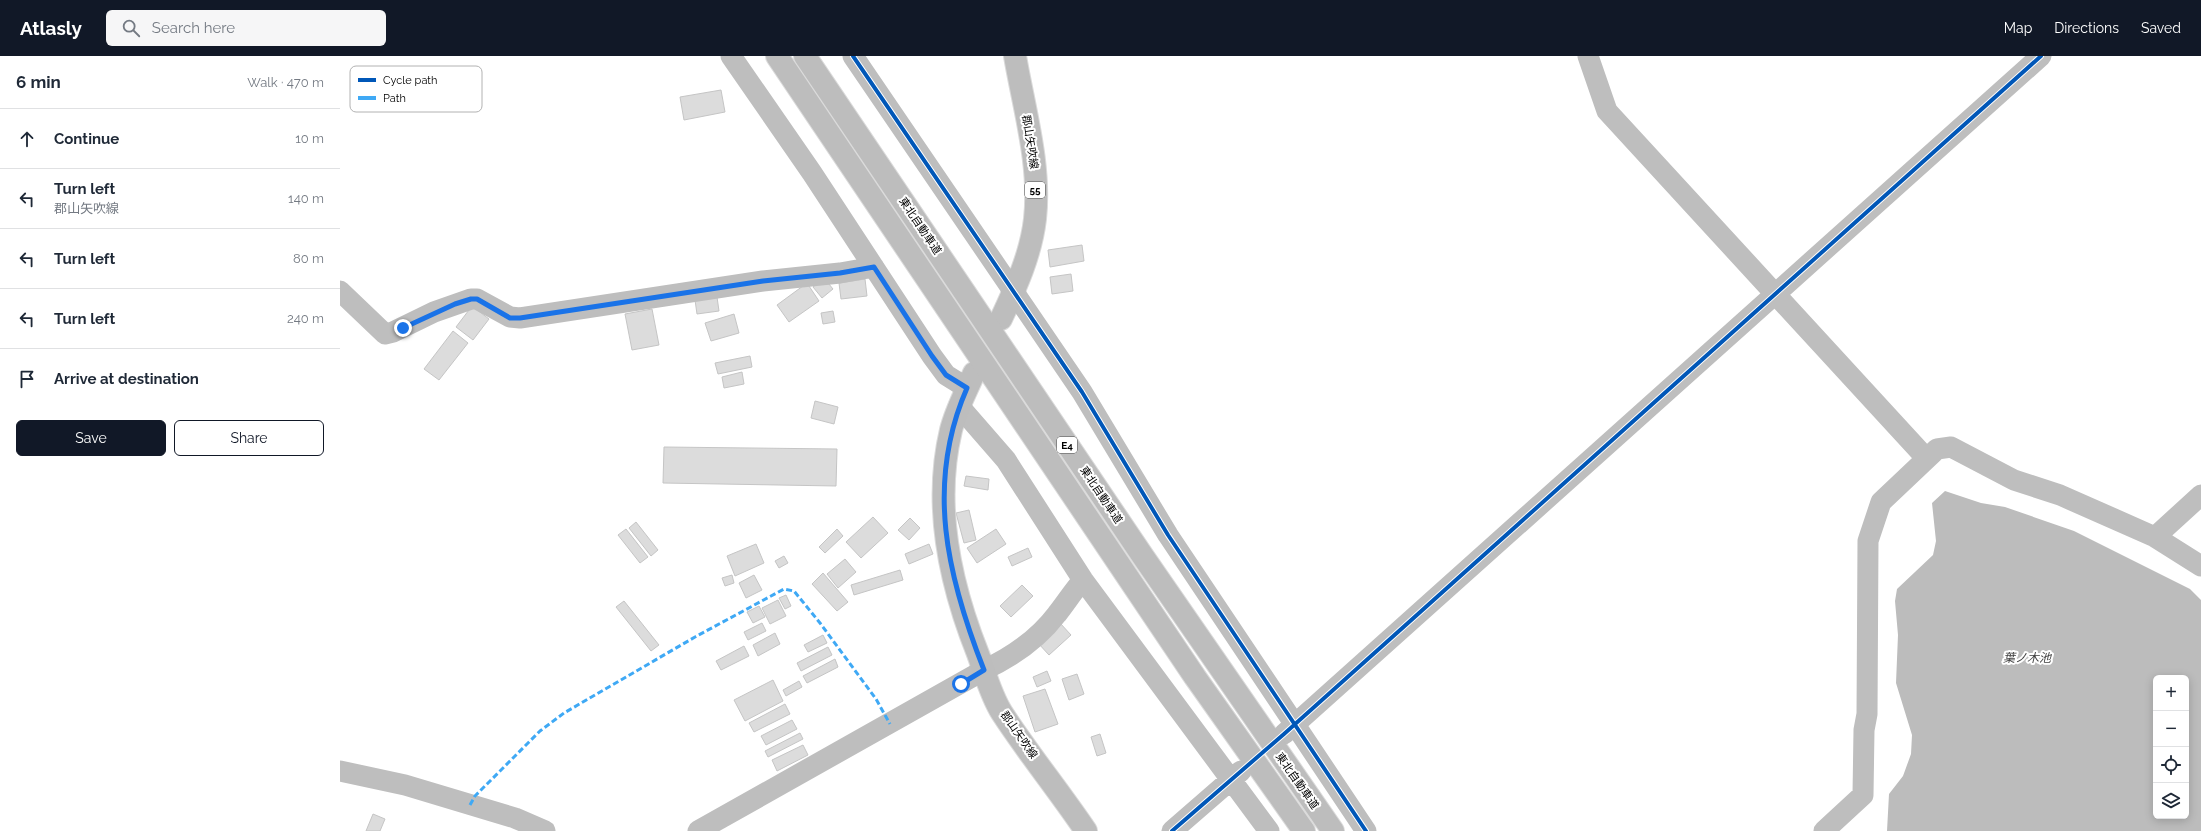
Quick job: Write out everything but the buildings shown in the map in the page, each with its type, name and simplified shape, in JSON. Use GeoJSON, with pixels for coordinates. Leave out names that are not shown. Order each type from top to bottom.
{"type":"FeatureCollection","features":[{"type":"Feature","properties":{"kind":"main road","name":"E4"},"geometry":{"type":"LineString","coordinates":[[777,56],[1178,652],[1304,831]]}},
{"type":"Feature","properties":{"kind":"main road","name":"東北自動車道"},"geometry":{"type":"LineString","coordinates":[[805,56],[1142,555],[1333,831]]}},
{"type":"Feature","properties":{"kind":"main road","name":"郡山矢吹線"},"geometry":{"type":"LineString","coordinates":[[1001,319],[1014,292],[1031,239],[1036,197],[1033,161],[1015,56]]}},
{"type":"Feature","properties":{"kind":"main road","name":"郡山矢吹線"},"geometry":{"type":"LineString","coordinates":[[967,389],[952,428],[947,453],[943,504],[948,549],[963,612],[1001,711],[1086,831]]}},
{"type":"Feature","properties":{"kind":"street"},"geometry":{"type":"LineString","coordinates":[[732,56],[812,173],[932,356],[946,375],[967,389],[1006,460],[1083,580],[1236,775],[1269,831]]}},
{"type":"Feature","properties":{"kind":"street"},"geometry":{"type":"LineString","coordinates":[[853,56],[1082,392],[1168,535],[1290,729],[1366,831]]}},
{"type":"Feature","properties":{"kind":"street"},"geometry":{"type":"LineString","coordinates":[[1588,56],[1607,111],[1774,295],[1926,458]]}},
{"type":"Feature","properties":{"kind":"street"},"geometry":{"type":"LineString","coordinates":[[1290,729],[2041,56]]}},
{"type":"Feature","properties":{"kind":"street"},"geometry":{"type":"LineString","coordinates":[[340,291],[385,334],[455,304],[471,299],[477,299],[510,318],[520,318],[763,281],[840,273],[874,267]]}},
{"type":"Feature","properties":{"kind":"street"},"geometry":{"type":"LineString","coordinates":[[1824,831],[1863,795],[1864,730],[1867,714],[1868,541],[1881,502],[1936,449],[1951,446],[2014,480],[2060,495],[2155,537],[2201,566]]}},
{"type":"Feature","properties":{"kind":"street"},"geometry":{"type":"LineString","coordinates":[[2155,537],[2201,495]]}},
{"type":"Feature","properties":{"kind":"street"},"geometry":{"type":"LineString","coordinates":[[698,831],[984,670],[1005,660],[1027,645],[1057,615],[1071,594],[1083,580]]}},
{"type":"Feature","properties":{"kind":"street"},"geometry":{"type":"LineString","coordinates":[[340,771],[404,785],[515,818],[545,831]]}},
{"type":"Feature","properties":{"kind":"street"},"geometry":{"type":"LineString","coordinates":[[1172,831],[1236,775]]}},
{"type":"Feature","properties":{"kind":"water","name":"葉ノ木池"},"geometry":{"type":"Polygon","coordinates":[[[1945,491],[1981,503],[2005,507],[2074,531],[2190,589],[2201,600],[2201,831],[1887,831],[1889,794],[1903,776],[1911,754],[1912,735],[1896,683],[1898,635],[1895,601],[1897,589],[1933,555],[1936,541],[1932,503],[1945,491]]]}},
{"type":"Feature","properties":{"kind":"marked path"},"geometry":{"type":"LineString","coordinates":[[470,805],[475,796],[540,731],[564,713],[695,637],[784,589],[794,591],[820,623],[876,699],[890,724]]}},
{"type":"Feature","properties":{"kind":"cycle path"},"geometry":{"type":"LineString","coordinates":[[853,56],[1082,392],[1168,535],[1366,831]]}},
{"type":"Feature","properties":{"kind":"cycle path"},"geometry":{"type":"LineString","coordinates":[[1172,831],[1284,734],[2041,56]]}},
{"type":"Feature","properties":{"kind":"route"},"geometry":{"type":"LineString","coordinates":[[403,328],[434,312],[471,299],[477,299],[510,318],[520,318],[763,281],[840,273],[874,267],[946,375],[967,388],[959,406],[949,441],[943,504],[948,549],[963,612],[984,670],[961,684]]}}]}
